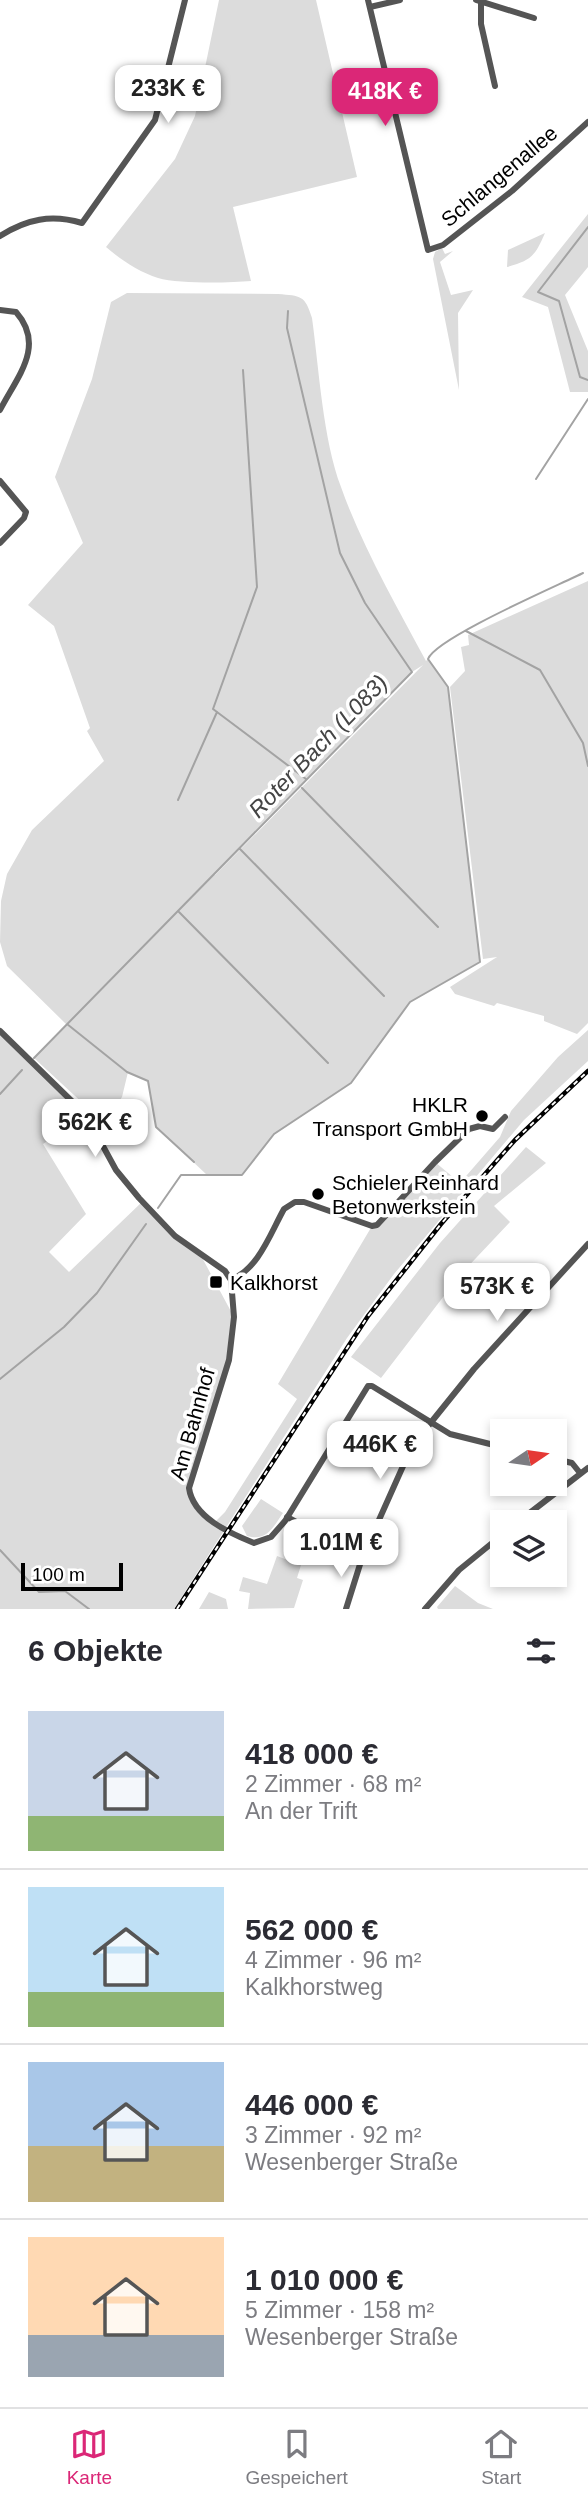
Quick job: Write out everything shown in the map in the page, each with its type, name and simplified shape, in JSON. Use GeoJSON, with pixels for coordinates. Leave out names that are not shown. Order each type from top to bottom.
{"type":"FeatureCollection","features":[{"type":"Feature","properties":{"kind":"street"},"geometry":{"type":"LineString","coordinates":[[0,236],[37,218],[51,217],[82,223],[155,120],[185,0]]}},
{"type":"Feature","properties":{"kind":"street"},"geometry":{"type":"LineString","coordinates":[[369,4],[400,0]]}},
{"type":"Feature","properties":{"kind":"street"},"geometry":{"type":"LineString","coordinates":[[495,86],[481,23],[479,1],[534,18]]}},
{"type":"Feature","properties":{"kind":"street","name":"Schlangenallee"},"geometry":{"type":"LineString","coordinates":[[369,4],[428,250],[443,245],[512,191],[588,122]]}},
{"type":"Feature","properties":{"kind":"street"},"geometry":{"type":"LineString","coordinates":[[0,310],[16,312],[29,334],[29,351],[0,410]]}},
{"type":"Feature","properties":{"kind":"street"},"geometry":{"type":"LineString","coordinates":[[0,481],[26,512],[0,543]]}},
{"type":"Feature","properties":{"kind":"street"},"geometry":{"type":"LineString","coordinates":[[0,1031],[86,1115],[116,1170],[139,1198],[175,1236],[225,1270],[232,1280],[244,1275],[252,1266],[289,1204],[304,1202],[372,1226],[377,1225],[469,1129],[480,1126],[493,1129],[505,1117]]}},
{"type":"Feature","properties":{"kind":"street"},"geometry":{"type":"LineString","coordinates":[[346,1609],[362,1558],[412,1446],[474,1369],[588,1244]]}},
{"type":"Feature","properties":{"kind":"street","name":"Am Bahnhof"},"geometry":{"type":"LineString","coordinates":[[232,1280],[232,1346],[189,1488],[190,1497],[201,1512],[228,1531],[254,1543],[271,1536],[287,1517]]}},
{"type":"Feature","properties":{"kind":"street"},"geometry":{"type":"LineString","coordinates":[[362,1558],[287,1517],[368,1386],[450,1434],[490,1444]]}},
{"type":"Feature","properties":{"kind":"street"},"geometry":{"type":"LineString","coordinates":[[567,1463],[572,1464],[580,1474]]}},
{"type":"Feature","properties":{"kind":"street"},"geometry":{"type":"LineString","coordinates":[[534,1510],[588,1468]]}},
{"type":"Feature","properties":{"kind":"street"},"geometry":{"type":"LineString","coordinates":[[425,1609],[459,1570],[490,1545]]}},
{"type":"Feature","properties":{"kind":"shaded area"},"geometry":{"type":"Polygon","coordinates":[[[219,0],[316,0],[357,177],[233,207],[251,281],[167,280],[137,269],[106,247],[175,159],[195,116],[219,0]]]}},
{"type":"Feature","properties":{"kind":"shaded area"},"geometry":{"type":"Polygon","coordinates":[[[588,214],[588,267],[565,295],[588,351],[588,392],[570,392],[548,307],[522,297],[588,214]]]}},
{"type":"Feature","properties":{"kind":"shaded area"},"geometry":{"type":"Polygon","coordinates":[[[545,233],[532,256],[507,267],[508,250],[545,233]]]}},
{"type":"Feature","properties":{"kind":"shaded area"},"geometry":{"type":"Polygon","coordinates":[[[442,248],[445,254],[453,251],[440,262],[451,295],[473,290],[458,313],[459,390],[433,259],[435,252],[442,248]]]}},
{"type":"Feature","properties":{"kind":"shaded area"},"geometry":{"type":"Polygon","coordinates":[[[127,293],[278,294],[297,296],[304,301],[312,318],[330,448],[349,509],[426,661],[428,659],[448,687],[480,962],[410,1002],[351,1083],[275,1134],[242,1175],[207,1175],[156,1127],[148,1081],[128,1072],[122,1097],[99,1130],[88,1108],[34,1058],[66,1024],[7,966],[0,942],[1,901],[7,874],[32,830],[104,761],[87,731],[90,728],[54,626],[28,605],[83,543],[55,477],[92,379],[111,302],[127,293]],[[423,665],[412,672],[215,875],[423,665]]]}},
{"type":"Feature","properties":{"kind":"shaded area"},"geometry":{"type":"Polygon","coordinates":[[[588,581],[588,1023],[577,1034],[544,1021],[544,1016],[497,1003],[494,1006],[455,994],[450,987],[497,957],[483,959],[450,687],[465,671],[461,647],[469,645],[468,635],[588,581]]]}},
{"type":"Feature","properties":{"kind":"shaded area"},"geometry":{"type":"Polygon","coordinates":[[[588,1030],[588,1061],[524,1120],[394,1274],[347,1338],[174,1609],[0,1609],[0,1031],[86,1115],[43,1144],[86,1214],[49,1252],[69,1272],[142,1202],[175,1236],[199,1252],[234,1317],[232,1346],[202,1440],[190,1497],[215,1522],[225,1512],[297,1399],[278,1384],[372,1226],[435,1162],[460,1183],[500,1137],[511,1111],[558,1057],[588,1030]]]}},
{"type":"Feature","properties":{"kind":"shaded area"},"geometry":{"type":"Polygon","coordinates":[[[526,1147],[546,1163],[494,1206],[510,1222],[460,1275],[381,1378],[351,1357],[440,1243],[526,1147]]]}},
{"type":"Feature","properties":{"kind":"shaded area"},"geometry":{"type":"Polygon","coordinates":[[[261,1499],[283,1513],[265,1535],[247,1536],[242,1526],[261,1499]]]}},
{"type":"Feature","properties":{"kind":"shaded area"},"geometry":{"type":"Polygon","coordinates":[[[277,1556],[301,1565],[297,1578],[303,1580],[294,1608],[248,1609],[250,1593],[239,1591],[243,1577],[267,1584],[277,1556]]]}},
{"type":"Feature","properties":{"kind":"shaded area"},"geometry":{"type":"Polygon","coordinates":[[[455,1586],[478,1603],[493,1609],[438,1609],[455,1586]]]}},
{"type":"Feature","properties":{"kind":"shaded area"},"geometry":{"type":"Polygon","coordinates":[[[209,1592],[226,1599],[228,1609],[199,1609],[209,1592]]]}},
{"type":"Feature","properties":{"kind":"waterway"},"geometry":{"type":"LineString","coordinates":[[588,227],[538,292],[559,301],[580,377],[588,380]]}},
{"type":"Feature","properties":{"kind":"waterway","name":"Roter Bach (L083)"},"geometry":{"type":"LineString","coordinates":[[34,1058],[412,672],[365,603],[340,553],[287,328],[288,311]]}},
{"type":"Feature","properties":{"kind":"waterway"},"geometry":{"type":"LineString","coordinates":[[243,370],[257,587],[213,709],[306,779]]}},
{"type":"Feature","properties":{"kind":"waterway"},"geometry":{"type":"LineString","coordinates":[[536,479],[588,399]]}},
{"type":"Feature","properties":{"kind":"waterway"},"geometry":{"type":"LineString","coordinates":[[158,1208],[181,1175],[242,1175],[274,1134],[351,1083],[410,1002],[480,962],[448,687],[428,659],[436,650],[474,626],[583,573]]}},
{"type":"Feature","properties":{"kind":"waterway"},"geometry":{"type":"LineString","coordinates":[[466,631],[540,670],[583,743],[588,766]]}},
{"type":"Feature","properties":{"kind":"waterway"},"geometry":{"type":"LineString","coordinates":[[178,800],[217,712]]}},
{"type":"Feature","properties":{"kind":"waterway"},"geometry":{"type":"LineString","coordinates":[[302,788],[438,927]]}},
{"type":"Feature","properties":{"kind":"waterway"},"geometry":{"type":"LineString","coordinates":[[240,849],[384,996]]}},
{"type":"Feature","properties":{"kind":"waterway"},"geometry":{"type":"LineString","coordinates":[[179,912],[328,1063]]}},
{"type":"Feature","properties":{"kind":"waterway"},"geometry":{"type":"LineString","coordinates":[[67,1024],[127,1072],[148,1081],[156,1127],[194,1162]]}},
{"type":"Feature","properties":{"kind":"waterway","name":"Roter Bach (L083)"},"geometry":{"type":"LineString","coordinates":[[0,1094],[22,1070]]}},
{"type":"Feature","properties":{"kind":"waterway"},"geometry":{"type":"LineString","coordinates":[[0,1379],[64,1327],[97,1293],[146,1224]]}},
{"type":"Feature","properties":{"kind":"waterway"},"geometry":{"type":"LineString","coordinates":[[0,1550],[39,1592],[65,1591],[89,1609]]}},
{"type":"Feature","properties":{"kind":"railway"},"geometry":{"type":"LineString","coordinates":[[177,1609],[368,1316],[441,1224],[515,1140],[588,1071]]}},
{"type":"Feature","properties":{"kind":"place","name":"HKLR Transport GmbH"},"geometry":{"type":"Point","coordinates":[482,1116]}},
{"type":"Feature","properties":{"kind":"place","name":"Schieler Reinhard Betonwerkstein"},"geometry":{"type":"Point","coordinates":[318,1194]}},
{"type":"Feature","properties":{"kind":"place","name":"Kalkhorst"},"geometry":{"type":"Point","coordinates":[216,1282]}}]}
